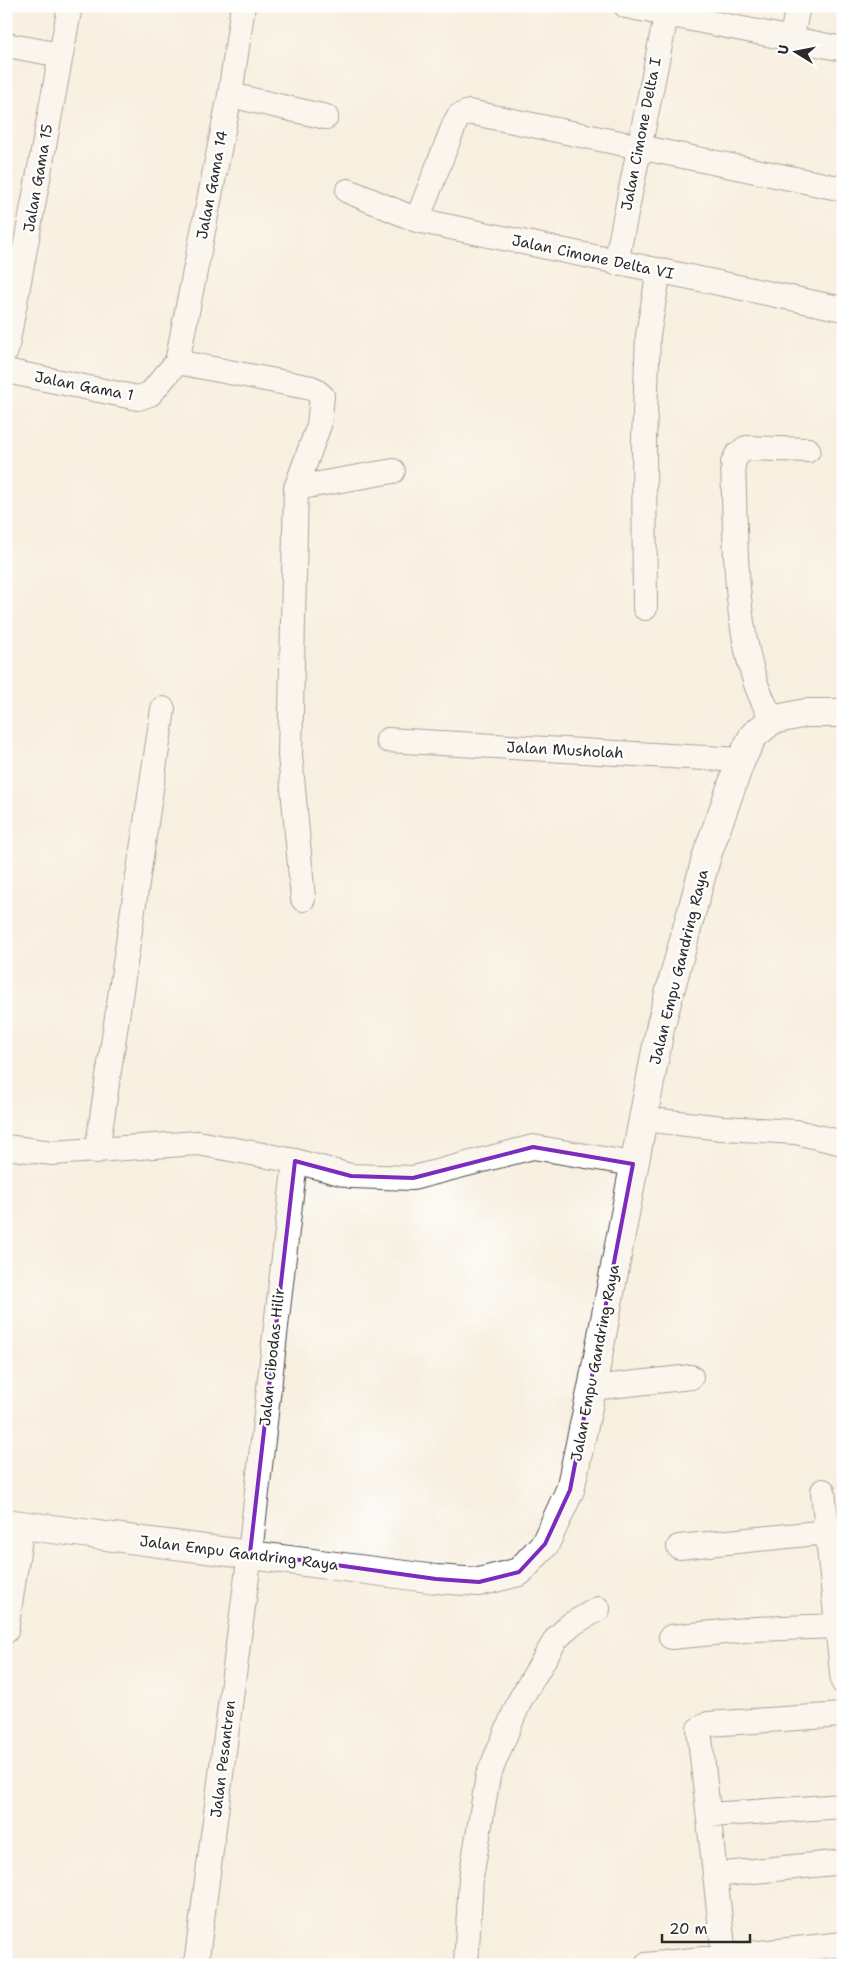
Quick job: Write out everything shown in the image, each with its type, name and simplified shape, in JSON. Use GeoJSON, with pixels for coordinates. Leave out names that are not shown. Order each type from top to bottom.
{"type":"FeatureCollection","features":[{"type":"Feature","properties":{"kind":"street","name":"Jalan Gama 15"},"geometry":{"type":"LineString","coordinates":[[6,351],[70,6]]}},
{"type":"Feature","properties":{"kind":"street","name":"Jalan Gama 14"},"geometry":{"type":"LineString","coordinates":[[177,362],[230,95],[243,6]]}},
{"type":"Feature","properties":{"kind":"street"},"geometry":{"type":"LineString","coordinates":[[626,6],[667,10],[791,40],[843,49]]}},
{"type":"Feature","properties":{"kind":"street"},"geometry":{"type":"LineString","coordinates":[[791,40],[798,6]]}},
{"type":"Feature","properties":{"kind":"street","name":"Jalan Cimone Delta I"},"geometry":{"type":"LineString","coordinates":[[616,263],[667,10]]}},
{"type":"Feature","properties":{"kind":"street"},"geometry":{"type":"LineString","coordinates":[[6,45],[61,55]]}},
{"type":"Feature","properties":{"kind":"street"},"geometry":{"type":"LineString","coordinates":[[230,95],[326,117]]}},
{"type":"Feature","properties":{"kind":"street"},"geometry":{"type":"LineString","coordinates":[[417,220],[455,123],[463,113],[476,112],[843,189]]}},
{"type":"Feature","properties":{"kind":"street","name":"Jalan Cimone Delta VI"},"geometry":{"type":"LineString","coordinates":[[348,191],[417,220],[616,263],[843,308]]}},
{"type":"Feature","properties":{"kind":"street"},"geometry":{"type":"LineString","coordinates":[[645,608],[644,440],[648,335],[659,270]]}},
{"type":"Feature","properties":{"kind":"street"},"geometry":{"type":"LineString","coordinates":[[177,362],[312,388],[322,396],[319,425],[296,488],[290,755],[303,899]]}},
{"type":"Feature","properties":{"kind":"street","name":"Jalan Gama 1"},"geometry":{"type":"LineString","coordinates":[[6,370],[138,398],[150,394],[177,362]]}},
{"type":"Feature","properties":{"kind":"street"},"geometry":{"type":"LineString","coordinates":[[772,720],[755,682],[744,630],[737,577],[733,463],[737,455],[746,448],[808,450]]}},
{"type":"Feature","properties":{"kind":"street"},"geometry":{"type":"LineString","coordinates":[[296,488],[393,471]]}},
{"type":"Feature","properties":{"kind":"street"},"geometry":{"type":"LineString","coordinates":[[97,1151],[163,709]]}},
{"type":"Feature","properties":{"kind":"street","name":"Jalan Empu Gandring Raya"},"geometry":{"type":"LineString","coordinates":[[14,1524],[250,1553],[445,1580],[480,1582],[519,1572],[545,1544],[570,1490],[592,1388],[661,1024],[707,855],[741,760],[752,736],[772,720],[806,713],[843,713]]}},
{"type":"Feature","properties":{"kind":"street","name":"Jalan Musholah"},"geometry":{"type":"LineString","coordinates":[[388,740],[741,760]]}},
{"type":"Feature","properties":{"kind":"street"},"geometry":{"type":"LineString","coordinates":[[644,1119],[722,1128],[796,1132],[843,1143]]}},
{"type":"Feature","properties":{"kind":"street"},"geometry":{"type":"LineString","coordinates":[[6,1147],[52,1153],[198,1143],[294,1161],[351,1176],[414,1178],[532,1147],[633,1164]]}},
{"type":"Feature","properties":{"kind":"street","name":"Jalan Cibodas Hilir"},"geometry":{"type":"LineString","coordinates":[[250,1553],[294,1161]]}},
{"type":"Feature","properties":{"kind":"street"},"geometry":{"type":"LineString","coordinates":[[592,1388],[691,1377]]}},
{"type":"Feature","properties":{"kind":"street"},"geometry":{"type":"LineString","coordinates":[[822,1491],[843,1682]]}},
{"type":"Feature","properties":{"kind":"street"},"geometry":{"type":"LineString","coordinates":[[6,1631],[14,1524]]}},
{"type":"Feature","properties":{"kind":"street"},"geometry":{"type":"LineString","coordinates":[[678,1547],[827,1532]]}},
{"type":"Feature","properties":{"kind":"street","name":"Jalan Pesantren"},"geometry":{"type":"LineString","coordinates":[[196,1965],[250,1553]]}},
{"type":"Feature","properties":{"kind":"street"},"geometry":{"type":"LineString","coordinates":[[466,1965],[470,1878],[488,1776],[520,1700],[556,1639],[570,1625],[598,1609]]}},
{"type":"Feature","properties":{"kind":"street"},"geometry":{"type":"LineString","coordinates":[[671,1637],[756,1629],[837,1626]]}},
{"type":"Feature","properties":{"kind":"street"},"geometry":{"type":"LineString","coordinates":[[724,1956],[698,1729],[702,1726],[843,1715]]}},
{"type":"Feature","properties":{"kind":"street"},"geometry":{"type":"LineString","coordinates":[[709,1815],[843,1806]]}},
{"type":"Feature","properties":{"kind":"street"},"geometry":{"type":"LineString","coordinates":[[714,1875],[843,1862]]}},
{"type":"Feature","properties":{"kind":"street"},"geometry":{"type":"LineString","coordinates":[[646,1965],[843,1944]]}},
{"type":"Feature","properties":{"kind":"highlighted area"},"geometry":{"type":"Polygon","coordinates":[[[533,1147],[633,1164],[570,1490],[545,1544],[519,1572],[479,1582],[436,1579],[250,1553],[295,1161],[351,1176],[413,1178],[533,1147]]]}}]}
